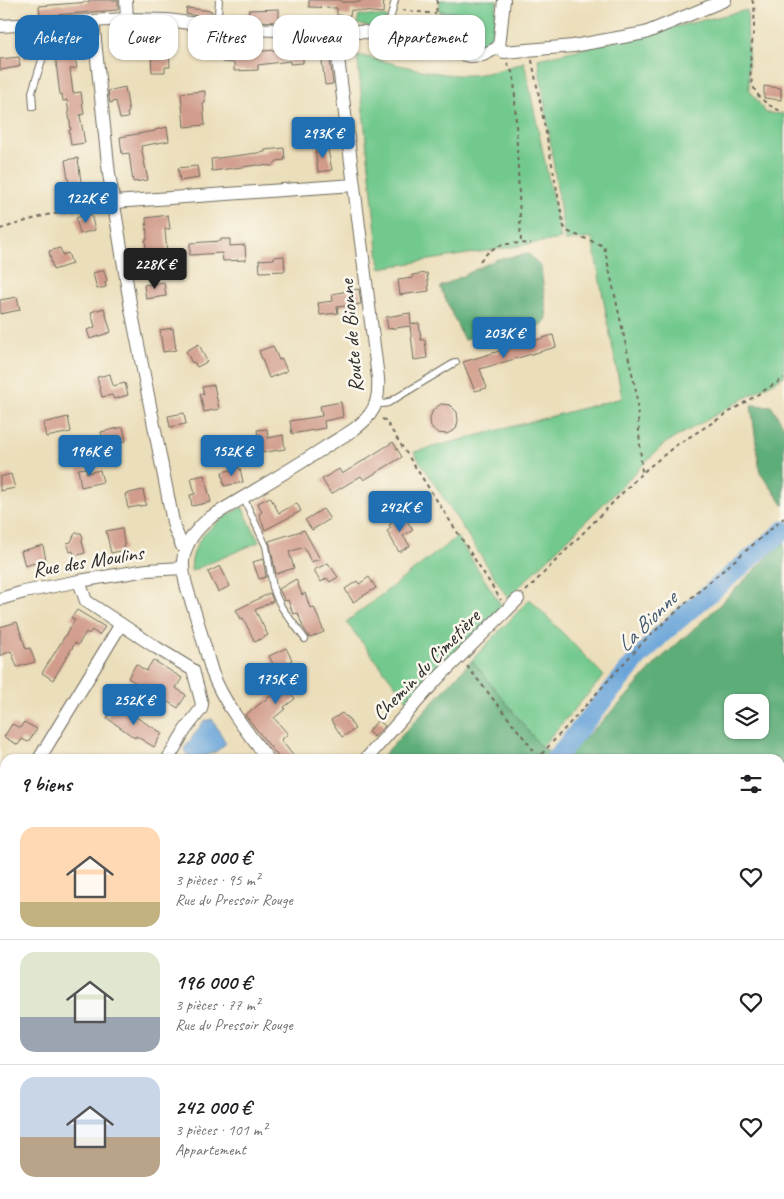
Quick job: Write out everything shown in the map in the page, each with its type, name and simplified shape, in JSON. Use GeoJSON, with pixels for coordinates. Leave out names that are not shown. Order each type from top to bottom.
{"type":"FeatureCollection","features":[{"type":"Feature","properties":{"kind":"street"},"geometry":{"type":"LineString","coordinates":[[126,0],[127,15]]}},
{"type":"Feature","properties":{"kind":"street"},"geometry":{"type":"LineString","coordinates":[[503,50],[504,0]]}},
{"type":"Feature","properties":{"kind":"street"},"geometry":{"type":"LineString","coordinates":[[485,54],[503,50],[530,50],[573,46],[645,33],[725,0]]}},
{"type":"Feature","properties":{"kind":"street"},"geometry":{"type":"LineString","coordinates":[[0,26],[15,25]]}},
{"type":"Feature","properties":{"kind":"street"},"geometry":{"type":"LineString","coordinates":[[97,60],[114,204],[130,309],[172,518],[182,546],[186,548]]}},
{"type":"Feature","properties":{"kind":"street","name":"Route de Bionne"},"geometry":{"type":"LineString","coordinates":[[264,754],[230,706],[213,673],[187,588],[183,568],[186,548],[200,526],[211,517],[362,424],[370,415],[376,402],[379,392],[378,378],[339,60]]}},
{"type":"Feature","properties":{"kind":"street"},"geometry":{"type":"LineString","coordinates":[[114,204],[354,184]]}},
{"type":"Feature","properties":{"kind":"street","name":"Rue des Moulins"},"geometry":{"type":"LineString","coordinates":[[0,599],[79,581],[147,570],[183,568]]}},
{"type":"Feature","properties":{"kind":"street"},"geometry":{"type":"LineString","coordinates":[[79,581],[86,601],[193,670],[202,704],[201,708],[184,730],[171,754]]}},
{"type":"Feature","properties":{"kind":"street","name":"Chemin du Cimetière"},"geometry":{"type":"LineString","coordinates":[[370,754],[437,679],[518,600]]}},
{"type":"Feature","properties":{"kind":"street"},"geometry":{"type":"LineString","coordinates":[[42,754],[121,624]]}},
{"type":"Feature","properties":{"kind":"lane"},"geometry":{"type":"LineString","coordinates":[[218,15],[219,0]]}},
{"type":"Feature","properties":{"kind":"lane"},"geometry":{"type":"LineString","coordinates":[[390,15],[395,0]]}},
{"type":"Feature","properties":{"kind":"lane"},"geometry":{"type":"LineString","coordinates":[[33,107],[32,92],[42,60]]}},
{"type":"Feature","properties":{"kind":"lane"},"geometry":{"type":"LineString","coordinates":[[376,402],[388,403],[456,362]]}},
{"type":"Feature","properties":{"kind":"lane"},"geometry":{"type":"LineString","coordinates":[[243,497],[266,546],[273,588],[277,598],[282,608],[305,639]]}},
{"type":"Feature","properties":{"kind":"path"},"geometry":{"type":"LineString","coordinates":[[392,9],[436,14],[438,0]]}},
{"type":"Feature","properties":{"kind":"path"},"geometry":{"type":"LineString","coordinates":[[752,0],[755,9],[750,59],[754,89],[760,99],[784,112]]}},
{"type":"Feature","properties":{"kind":"path"},"geometry":{"type":"LineString","coordinates":[[503,50],[507,63],[514,75],[521,243]]}},
{"type":"Feature","properties":{"kind":"path"},"geometry":{"type":"LineString","coordinates":[[530,50],[564,226],[569,232],[604,246],[636,391],[642,473]]}},
{"type":"Feature","properties":{"kind":"path"},"geometry":{"type":"LineString","coordinates":[[0,229],[46,215],[114,204]]}},
{"type":"Feature","properties":{"kind":"path"},"geometry":{"type":"LineString","coordinates":[[480,260],[488,250],[494,247],[531,243]]}},
{"type":"Feature","properties":{"kind":"path"},"geometry":{"type":"LineString","coordinates":[[518,600],[642,473],[675,446],[784,378]]}},
{"type":"Feature","properties":{"kind":"path"},"geometry":{"type":"LineString","coordinates":[[370,415],[385,420],[507,610]]}},
{"type":"Feature","properties":{"kind":"path"},"geometry":{"type":"LineString","coordinates":[[541,754],[644,641],[698,591],[784,518]]}},
{"type":"Feature","properties":{"kind":"path"},"geometry":{"type":"LineString","coordinates":[[460,656],[536,754]]}},
{"type":"Feature","properties":{"kind":"green space"},"geometry":{"type":"Polygon","coordinates":[[[440,0],[497,0],[494,39],[485,45],[485,15],[440,15],[440,12],[479,14],[439,11],[440,0]]]}},
{"type":"Feature","properties":{"kind":"green space"},"geometry":{"type":"Polygon","coordinates":[[[747,10],[749,89],[766,113],[784,114],[784,376],[664,444],[508,598],[414,452],[622,398],[592,238],[565,241],[538,59],[747,10]]]}},
{"type":"Feature","properties":{"kind":"green space"},"geometry":{"type":"Polygon","coordinates":[[[359,15],[369,16],[369,26],[359,24],[359,15]]]}},
{"type":"Feature","properties":{"kind":"green space"},"geometry":{"type":"Polygon","coordinates":[[[359,55],[369,58],[369,60],[379,60],[443,74],[457,75],[484,73],[524,62],[561,239],[380,268],[358,60],[359,55]]]}},
{"type":"Feature","properties":{"kind":"green space"},"geometry":{"type":"Polygon","coordinates":[[[529,254],[541,267],[547,318],[542,326],[514,323],[464,340],[440,287],[497,259],[529,254]]]}},
{"type":"Feature","properties":{"kind":"green space"},"geometry":{"type":"Polygon","coordinates":[[[751,405],[772,406],[784,427],[784,506],[760,472],[751,405]]]}},
{"type":"Feature","properties":{"kind":"green space"},"geometry":{"type":"Polygon","coordinates":[[[242,507],[259,542],[191,571],[195,548],[200,539],[214,525],[242,507]]]}},
{"type":"Feature","properties":{"kind":"green space"},"geometry":{"type":"Polygon","coordinates":[[[457,537],[503,608],[411,705],[346,622],[457,537]]]}},
{"type":"Feature","properties":{"kind":"green space"},"geometry":{"type":"Polygon","coordinates":[[[784,541],[784,754],[569,754],[625,698],[658,661],[709,615],[784,541]]]}},
{"type":"Feature","properties":{"kind":"green space"},"geometry":{"type":"Polygon","coordinates":[[[530,599],[604,676],[541,747],[472,660],[530,599]]]}},
{"type":"Feature","properties":{"kind":"green space"},"geometry":{"type":"Polygon","coordinates":[[[472,660],[541,747],[556,754],[385,754],[472,660]]]}},
{"type":"Feature","properties":{"kind":"water"},"geometry":{"type":"Polygon","coordinates":[[[212,719],[226,743],[211,754],[187,754],[184,749],[204,721],[212,719]]]}},
{"type":"Feature","properties":{"kind":"building"},"geometry":{"type":"Polygon","coordinates":[[[89,0],[118,0],[118,10],[40,15],[39,6],[89,2],[89,0]]]}},
{"type":"Feature","properties":{"kind":"building"},"geometry":{"type":"Polygon","coordinates":[[[309,0],[360,2],[360,0],[384,0],[383,13],[351,10],[350,15],[337,15],[337,8],[309,7],[309,0]]]}},
{"type":"Feature","properties":{"kind":"building"},"geometry":{"type":"Polygon","coordinates":[[[187,8],[212,11],[211,15],[186,14],[187,8]]]}},
{"type":"Feature","properties":{"kind":"building"},"geometry":{"type":"Polygon","coordinates":[[[279,9],[279,15],[273,15],[273,22],[263,21],[263,15],[232,15],[249,13],[249,10],[279,9]]]}},
{"type":"Feature","properties":{"kind":"building"},"geometry":{"type":"Polygon","coordinates":[[[273,50],[273,60],[303,60],[303,63],[290,64],[290,61],[258,65],[258,70],[234,71],[234,63],[222,62],[222,60],[263,60],[263,51],[273,50]]]}},
{"type":"Feature","properties":{"kind":"building"},"geometry":{"type":"Polygon","coordinates":[[[15,57],[15,60],[19,60],[20,65],[0,70],[0,59],[15,57]]]}},
{"type":"Feature","properties":{"kind":"building"},"geometry":{"type":"Polygon","coordinates":[[[56,60],[76,60],[77,68],[70,69],[73,93],[81,92],[84,114],[80,115],[85,143],[71,145],[67,100],[63,101],[62,94],[60,95],[56,60]]]}},
{"type":"Feature","properties":{"kind":"building"},"geometry":{"type":"Polygon","coordinates":[[[151,60],[170,60],[170,67],[165,67],[165,72],[152,72],[151,60]]]}},
{"type":"Feature","properties":{"kind":"building"},"geometry":{"type":"Polygon","coordinates":[[[330,60],[333,84],[325,85],[322,61],[330,60]]]}},
{"type":"Feature","properties":{"kind":"building"},"geometry":{"type":"Polygon","coordinates":[[[764,86],[781,88],[781,100],[764,98],[764,86]]]}},
{"type":"Feature","properties":{"kind":"building"},"geometry":{"type":"Polygon","coordinates":[[[125,87],[129,112],[127,113],[128,118],[120,119],[116,101],[110,103],[108,91],[125,87]]]}},
{"type":"Feature","properties":{"kind":"building"},"geometry":{"type":"Polygon","coordinates":[[[205,91],[205,103],[203,103],[205,125],[184,127],[181,93],[205,91]]]}},
{"type":"Feature","properties":{"kind":"building"},"geometry":{"type":"Polygon","coordinates":[[[167,127],[169,141],[141,146],[148,180],[133,182],[129,153],[122,154],[120,137],[167,127]]]}},
{"type":"Feature","properties":{"kind":"building"},"geometry":{"type":"Polygon","coordinates":[[[327,145],[332,170],[318,172],[315,148],[327,145]]]}},
{"type":"Feature","properties":{"kind":"building"},"geometry":{"type":"Polygon","coordinates":[[[284,148],[285,160],[277,161],[272,166],[257,165],[212,171],[211,159],[284,148]]]}},
{"type":"Feature","properties":{"kind":"building"},"geometry":{"type":"Polygon","coordinates":[[[78,158],[82,190],[89,189],[90,200],[72,203],[65,160],[78,158]]]}},
{"type":"Feature","properties":{"kind":"building"},"geometry":{"type":"Polygon","coordinates":[[[197,166],[199,178],[180,181],[178,168],[197,166]]]}},
{"type":"Feature","properties":{"kind":"building"},"geometry":{"type":"Polygon","coordinates":[[[91,214],[95,230],[80,234],[76,218],[91,214]]]}},
{"type":"Feature","properties":{"kind":"building"},"geometry":{"type":"Polygon","coordinates":[[[168,215],[170,229],[165,229],[167,255],[147,257],[145,240],[147,240],[146,218],[168,215]]]}},
{"type":"Feature","properties":{"kind":"building"},"geometry":{"type":"Polygon","coordinates":[[[221,239],[230,239],[230,246],[245,245],[246,260],[223,261],[222,253],[190,255],[190,243],[221,241],[221,239]]]}},
{"type":"Feature","properties":{"kind":"building"},"geometry":{"type":"Polygon","coordinates":[[[60,248],[63,255],[68,253],[72,264],[53,270],[49,251],[60,248]]]}},
{"type":"Feature","properties":{"kind":"building"},"geometry":{"type":"Polygon","coordinates":[[[284,256],[285,271],[260,272],[259,260],[284,256]]]}},
{"type":"Feature","properties":{"kind":"building"},"geometry":{"type":"Polygon","coordinates":[[[104,270],[107,281],[105,282],[106,287],[97,289],[93,273],[104,270]]]}},
{"type":"Feature","properties":{"kind":"building"},"geometry":{"type":"Polygon","coordinates":[[[427,273],[429,291],[400,295],[398,280],[413,278],[412,275],[427,273]]]}},
{"type":"Feature","properties":{"kind":"building"},"geometry":{"type":"Polygon","coordinates":[[[164,282],[166,296],[146,299],[144,285],[164,282]]]}},
{"type":"Feature","properties":{"kind":"building"},"geometry":{"type":"Polygon","coordinates":[[[359,289],[361,304],[337,307],[338,313],[320,315],[318,303],[333,301],[332,294],[359,289]]]}},
{"type":"Feature","properties":{"kind":"building"},"geometry":{"type":"Polygon","coordinates":[[[17,297],[20,310],[0,314],[0,300],[17,297]]]}},
{"type":"Feature","properties":{"kind":"building"},"geometry":{"type":"Polygon","coordinates":[[[104,308],[111,332],[90,339],[87,330],[95,327],[91,312],[104,308]]]}},
{"type":"Feature","properties":{"kind":"building"},"geometry":{"type":"Polygon","coordinates":[[[410,313],[411,324],[419,323],[421,340],[425,340],[427,358],[414,360],[410,326],[388,329],[386,317],[410,313]]]}},
{"type":"Feature","properties":{"kind":"building"},"geometry":{"type":"Polygon","coordinates":[[[173,328],[176,350],[163,352],[160,330],[173,328]]]}},
{"type":"Feature","properties":{"kind":"building"},"geometry":{"type":"Polygon","coordinates":[[[553,335],[556,347],[480,369],[487,388],[475,391],[463,362],[553,335]]]}},
{"type":"Feature","properties":{"kind":"building"},"geometry":{"type":"Polygon","coordinates":[[[199,344],[207,362],[197,367],[194,362],[192,363],[186,351],[199,344]]]}},
{"type":"Feature","properties":{"kind":"building"},"geometry":{"type":"Polygon","coordinates":[[[273,346],[279,360],[282,359],[287,371],[269,378],[259,351],[273,346]]]}},
{"type":"Feature","properties":{"kind":"building"},"geometry":{"type":"Polygon","coordinates":[[[110,374],[113,386],[125,383],[128,395],[114,399],[112,395],[102,397],[97,377],[110,374]]]}},
{"type":"Feature","properties":{"kind":"building"},"geometry":{"type":"Polygon","coordinates":[[[214,385],[219,409],[204,412],[200,394],[204,394],[202,387],[214,385]]]}},
{"type":"Feature","properties":{"kind":"building"},"geometry":{"type":"Polygon","coordinates":[[[341,402],[343,417],[324,421],[325,428],[292,434],[290,421],[322,416],[320,406],[341,402]]]}},
{"type":"Feature","properties":{"kind":"building"},"geometry":{"type":"Polygon","coordinates":[[[441,404],[450,405],[457,412],[458,421],[456,429],[447,434],[438,433],[431,427],[430,418],[433,410],[441,404]]]}},
{"type":"Feature","properties":{"kind":"building"},"geometry":{"type":"Polygon","coordinates":[[[184,413],[186,424],[170,427],[168,416],[184,413]]]}},
{"type":"Feature","properties":{"kind":"building"},"geometry":{"type":"Polygon","coordinates":[[[68,417],[71,432],[46,437],[43,423],[68,417]]]}},
{"type":"Feature","properties":{"kind":"building"},"geometry":{"type":"Polygon","coordinates":[[[123,427],[126,441],[104,445],[101,432],[123,427]]]}},
{"type":"Feature","properties":{"kind":"building"},"geometry":{"type":"Polygon","coordinates":[[[267,429],[268,438],[283,435],[285,449],[261,453],[257,430],[267,429]]]}},
{"type":"Feature","properties":{"kind":"building"},"geometry":{"type":"Polygon","coordinates":[[[393,442],[402,457],[364,480],[361,476],[331,494],[322,479],[339,469],[342,474],[393,442]]]}},
{"type":"Feature","properties":{"kind":"building"},"geometry":{"type":"Polygon","coordinates":[[[86,468],[87,473],[100,470],[103,482],[81,487],[78,469],[86,468]]]}},
{"type":"Feature","properties":{"kind":"building"},"geometry":{"type":"Polygon","coordinates":[[[240,468],[243,482],[224,486],[222,472],[240,468]]]}},
{"type":"Feature","properties":{"kind":"building"},"geometry":{"type":"Polygon","coordinates":[[[11,474],[15,488],[0,491],[0,477],[11,474]]]}},
{"type":"Feature","properties":{"kind":"building"},"geometry":{"type":"Polygon","coordinates":[[[204,475],[211,502],[192,506],[190,495],[195,494],[191,478],[204,475]]]}},
{"type":"Feature","properties":{"kind":"building"},"geometry":{"type":"Polygon","coordinates":[[[143,490],[146,505],[128,508],[125,494],[143,490]]]}},
{"type":"Feature","properties":{"kind":"building"},"geometry":{"type":"Polygon","coordinates":[[[270,497],[279,513],[297,503],[301,511],[265,530],[259,514],[262,512],[258,503],[270,497]]]}},
{"type":"Feature","properties":{"kind":"building"},"geometry":{"type":"Polygon","coordinates":[[[323,509],[330,519],[312,530],[305,520],[323,509]]]}},
{"type":"Feature","properties":{"kind":"building"},"geometry":{"type":"Polygon","coordinates":[[[404,516],[413,530],[403,536],[410,546],[399,552],[387,531],[391,528],[389,525],[404,516]]]}},
{"type":"Feature","properties":{"kind":"building"},"geometry":{"type":"Polygon","coordinates":[[[122,528],[125,550],[111,553],[106,531],[122,528]]]}},
{"type":"Feature","properties":{"kind":"building"},"geometry":{"type":"Polygon","coordinates":[[[304,530],[320,559],[311,562],[304,547],[289,552],[294,568],[276,574],[269,541],[304,530]]]}},
{"type":"Feature","properties":{"kind":"building"},"geometry":{"type":"Polygon","coordinates":[[[76,533],[81,533],[83,537],[85,553],[75,556],[73,551],[70,552],[67,543],[71,542],[76,533]]]}},
{"type":"Feature","properties":{"kind":"building"},"geometry":{"type":"Polygon","coordinates":[[[43,545],[46,560],[25,566],[21,551],[43,545]]]}},
{"type":"Feature","properties":{"kind":"building"},"geometry":{"type":"Polygon","coordinates":[[[263,559],[266,577],[259,579],[253,562],[263,559]]]}},
{"type":"Feature","properties":{"kind":"building"},"geometry":{"type":"Polygon","coordinates":[[[328,563],[338,577],[330,582],[327,578],[321,582],[314,570],[328,563]]]}},
{"type":"Feature","properties":{"kind":"building"},"geometry":{"type":"Polygon","coordinates":[[[220,566],[230,586],[218,592],[208,572],[220,566]]]}},
{"type":"Feature","properties":{"kind":"building"},"geometry":{"type":"Polygon","coordinates":[[[369,577],[376,588],[353,602],[345,589],[357,581],[359,584],[369,577]]]}},
{"type":"Feature","properties":{"kind":"building"},"geometry":{"type":"Polygon","coordinates":[[[296,579],[302,595],[305,593],[310,608],[314,607],[324,632],[310,638],[303,627],[298,613],[293,614],[288,600],[285,601],[279,589],[296,579]]]}},
{"type":"Feature","properties":{"kind":"building"},"geometry":{"type":"Polygon","coordinates":[[[270,593],[273,601],[255,610],[268,635],[255,642],[243,618],[241,619],[236,610],[270,593]]]}},
{"type":"Feature","properties":{"kind":"building"},"geometry":{"type":"Polygon","coordinates":[[[77,610],[105,627],[99,635],[92,630],[89,634],[86,632],[78,645],[75,643],[53,680],[42,673],[75,620],[71,618],[77,610]]]}},
{"type":"Feature","properties":{"kind":"building"},"geometry":{"type":"Polygon","coordinates":[[[17,622],[26,649],[30,648],[35,662],[17,667],[11,651],[0,656],[0,627],[17,622]]]}},
{"type":"Feature","properties":{"kind":"building"},"geometry":{"type":"Polygon","coordinates":[[[286,648],[292,660],[289,662],[301,681],[290,692],[295,699],[274,718],[288,734],[281,740],[292,754],[276,754],[245,715],[280,689],[271,675],[277,672],[269,656],[286,648]]]}},
{"type":"Feature","properties":{"kind":"building"},"geometry":{"type":"Polygon","coordinates":[[[153,660],[182,678],[176,688],[186,695],[178,708],[128,678],[136,664],[146,671],[153,660]]]}},
{"type":"Feature","properties":{"kind":"building"},"geometry":{"type":"Polygon","coordinates":[[[116,705],[162,733],[154,747],[136,736],[135,738],[107,718],[116,705]]]}},
{"type":"Feature","properties":{"kind":"building"},"geometry":{"type":"Polygon","coordinates":[[[342,713],[347,716],[355,729],[342,737],[331,720],[342,713]]]}},
{"type":"Feature","properties":{"kind":"building"},"geometry":{"type":"Polygon","coordinates":[[[378,720],[385,726],[374,737],[368,732],[378,720]]]}},
{"type":"Feature","properties":{"kind":"building"},"geometry":{"type":"Polygon","coordinates":[[[24,722],[37,729],[28,742],[22,739],[18,745],[4,737],[12,724],[20,728],[24,722]]]}},
{"type":"Feature","properties":{"kind":"waterway","name":"La Bionne"},"geometry":{"type":"LineString","coordinates":[[559,754],[639,657],[663,633],[784,530]]}}]}
